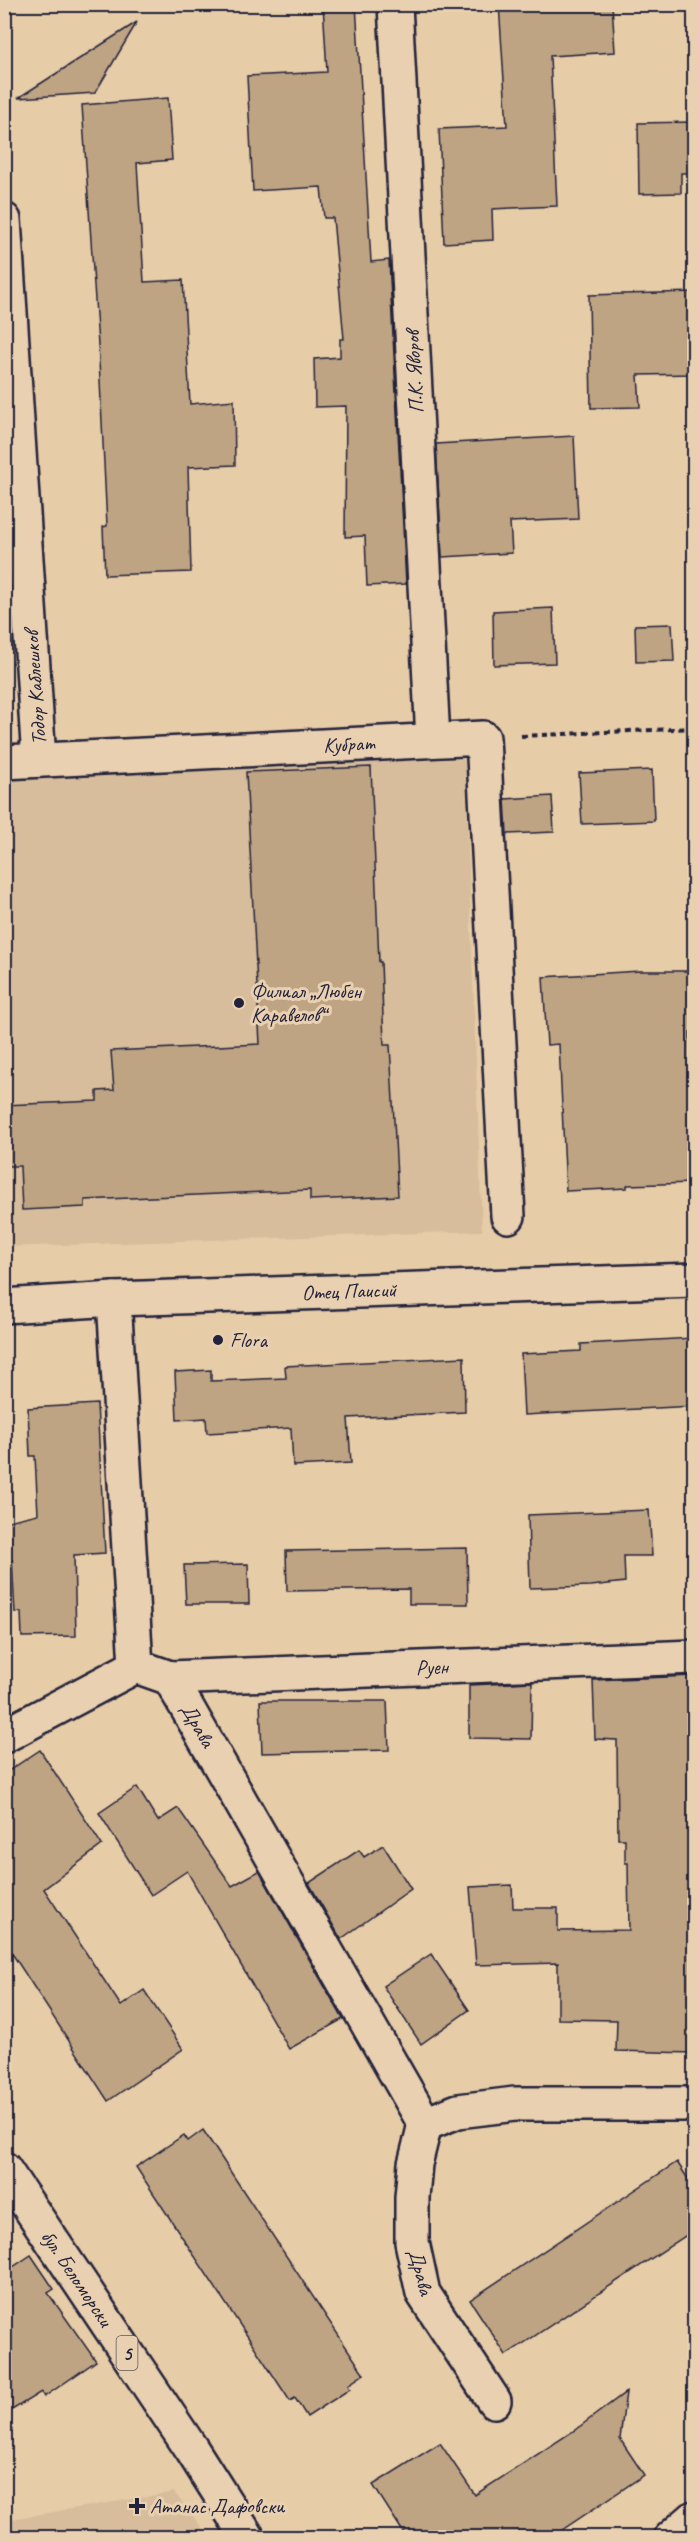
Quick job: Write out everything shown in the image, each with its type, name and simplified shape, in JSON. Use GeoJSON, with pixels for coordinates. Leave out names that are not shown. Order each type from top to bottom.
{"type":"FeatureCollection","features":[{"type":"Feature","properties":{"kind":"street","name":"П.К. Яворов"},"geometry":{"type":"LineString","coordinates":[[395,4],[433,740]]}},
{"type":"Feature","properties":{"kind":"street","name":"Тодор Каблешков"},"geometry":{"type":"LineString","coordinates":[[4,220],[39,760]]}},
{"type":"Feature","properties":{"kind":"street","name":"Кубрат"},"geometry":{"type":"LineString","coordinates":[[4,762],[483,738]]}},
{"type":"Feature","properties":{"kind":"street"},"geometry":{"type":"LineString","coordinates":[[483,738],[508,1216]]}},
{"type":"Feature","properties":{"kind":"street","name":"Отец Паисий"},"geometry":{"type":"LineString","coordinates":[[4,1306],[114,1299],[694,1280]]}},
{"type":"Feature","properties":{"kind":"street"},"geometry":{"type":"LineString","coordinates":[[4,1736],[136,1666],[114,1299]]}},
{"type":"Feature","properties":{"kind":"street","name":"Руен"},"geometry":{"type":"LineString","coordinates":[[170,1678],[694,1657]]}},
{"type":"Feature","properties":{"kind":"street","name":"Драва"},"geometry":{"type":"LineString","coordinates":[[136,1666],[170,1678],[425,2124],[416,2164],[412,2197],[412,2242],[423,2293],[494,2401]]}},
{"type":"Feature","properties":{"kind":"street"},"geometry":{"type":"LineString","coordinates":[[425,2124],[458,2111],[515,2104],[694,2104]]}},
{"type":"Feature","properties":{"kind":"street","name":"бул. Беломорски"},"geometry":{"type":"LineString","coordinates":[[4,2169],[192,2450],[248,2538]]}},
{"type":"Feature","properties":{"kind":"street"},"geometry":{"type":"LineString","coordinates":[[671,2538],[694,2518]]}},
{"type":"Feature","properties":{"kind":"path"},"geometry":{"type":"LineString","coordinates":[[483,738],[694,728]]}},
{"type":"Feature","properties":{"kind":"shaded area","name":"Филиал „Любен Каравелов“"},"geometry":{"type":"Polygon","coordinates":[[[465,759],[482,1231],[5,1247],[4,775],[465,759]]]}},
{"type":"Feature","properties":{"kind":"shaded area","name":"Атанас Дафовски"},"geometry":{"type":"Polygon","coordinates":[[[174,2492],[209,2537],[5,2537],[5,2520],[174,2492]]]}},
{"type":"Feature","properties":{"kind":"building"},"geometry":{"type":"Polygon","coordinates":[[[323,4],[356,4],[371,262],[389,260],[406,584],[367,586],[365,536],[345,537],[346,406],[315,407],[314,359],[340,357],[340,339],[344,339],[333,218],[324,218],[321,187],[253,191],[247,76],[327,72],[323,4]]]}},
{"type":"Feature","properties":{"kind":"building"},"geometry":{"type":"Polygon","coordinates":[[[499,4],[612,4],[615,52],[550,56],[557,206],[492,209],[493,240],[444,243],[439,129],[507,126],[499,4]]]}},
{"type":"Feature","properties":{"kind":"building"},"geometry":{"type":"Polygon","coordinates":[[[137,22],[95,93],[18,98],[137,22]]]}},
{"type":"Feature","properties":{"kind":"building"},"geometry":{"type":"Polygon","coordinates":[[[168,98],[172,160],[137,163],[144,282],[183,280],[190,404],[234,400],[235,465],[188,467],[191,572],[105,575],[103,527],[107,526],[99,360],[82,105],[168,98]]]}},
{"type":"Feature","properties":{"kind":"building"},"geometry":{"type":"Polygon","coordinates":[[[694,122],[694,173],[681,173],[681,193],[639,194],[638,123],[694,122]]]}},
{"type":"Feature","properties":{"kind":"building"},"geometry":{"type":"Polygon","coordinates":[[[694,292],[694,374],[638,375],[640,407],[591,408],[589,295],[694,292]]]}},
{"type":"Feature","properties":{"kind":"building"},"geometry":{"type":"Polygon","coordinates":[[[574,436],[578,519],[510,522],[512,553],[442,557],[436,444],[574,436]]]}},
{"type":"Feature","properties":{"kind":"building"},"geometry":{"type":"Polygon","coordinates":[[[553,608],[555,663],[494,665],[493,611],[553,608]]]}},
{"type":"Feature","properties":{"kind":"building"},"geometry":{"type":"Polygon","coordinates":[[[672,624],[674,661],[636,662],[635,625],[672,624]]]}},
{"type":"Feature","properties":{"kind":"building"},"geometry":{"type":"Polygon","coordinates":[[[371,767],[384,1045],[390,1045],[398,1196],[310,1200],[310,1190],[85,1200],[85,1207],[22,1210],[20,1166],[4,1166],[4,1105],[97,1101],[97,1091],[114,1090],[111,1051],[260,1044],[246,772],[371,767]]]}},
{"type":"Feature","properties":{"kind":"building"},"geometry":{"type":"Polygon","coordinates":[[[652,770],[654,821],[582,824],[579,773],[652,770]]]}},
{"type":"Feature","properties":{"kind":"building"},"geometry":{"type":"Polygon","coordinates":[[[552,796],[554,832],[507,834],[505,799],[552,796]]]}},
{"type":"Feature","properties":{"kind":"building"},"geometry":{"type":"Polygon","coordinates":[[[640,971],[694,971],[694,1032],[690,1032],[692,1101],[694,1100],[694,1183],[627,1185],[627,1188],[566,1191],[559,1044],[547,1045],[543,977],[640,971]]]}},
{"type":"Feature","properties":{"kind":"building"},"geometry":{"type":"Polygon","coordinates":[[[694,1338],[694,1406],[524,1415],[521,1354],[581,1351],[581,1344],[694,1338]]]}},
{"type":"Feature","properties":{"kind":"building"},"geometry":{"type":"Polygon","coordinates":[[[464,1357],[465,1412],[348,1418],[351,1463],[293,1466],[291,1428],[207,1433],[206,1418],[177,1420],[175,1372],[211,1370],[211,1381],[286,1378],[285,1366],[464,1357]]]}},
{"type":"Feature","properties":{"kind":"building"},"geometry":{"type":"Polygon","coordinates":[[[97,1404],[105,1553],[74,1555],[76,1636],[22,1637],[21,1612],[15,1613],[12,1560],[4,1562],[4,1522],[38,1514],[35,1456],[30,1456],[28,1408],[97,1404]]]}},
{"type":"Feature","properties":{"kind":"building"},"geometry":{"type":"Polygon","coordinates":[[[649,1510],[652,1556],[624,1556],[625,1582],[591,1586],[530,1588],[528,1515],[649,1510]]]}},
{"type":"Feature","properties":{"kind":"building"},"geometry":{"type":"Polygon","coordinates":[[[467,1548],[468,1604],[409,1604],[409,1589],[287,1591],[286,1551],[467,1548]]]}},
{"type":"Feature","properties":{"kind":"building"},"geometry":{"type":"Polygon","coordinates":[[[248,1564],[249,1604],[186,1604],[184,1565],[248,1564]]]}},
{"type":"Feature","properties":{"kind":"building"},"geometry":{"type":"Polygon","coordinates":[[[694,1676],[694,2053],[616,2051],[617,2020],[558,2019],[558,1963],[476,1965],[470,1887],[512,1885],[513,1908],[558,1908],[558,1931],[629,1930],[628,1863],[625,1863],[625,1839],[618,1839],[617,1740],[595,1739],[593,1680],[694,1676]]]}},
{"type":"Feature","properties":{"kind":"building"},"geometry":{"type":"Polygon","coordinates":[[[532,1682],[531,1739],[469,1738],[469,1685],[532,1682]]]}},
{"type":"Feature","properties":{"kind":"building"},"geometry":{"type":"Polygon","coordinates":[[[260,1701],[387,1701],[389,1750],[262,1753],[260,1701]]]}},
{"type":"Feature","properties":{"kind":"building"},"geometry":{"type":"Polygon","coordinates":[[[40,1750],[102,1845],[44,1889],[121,2006],[144,1990],[183,2049],[108,2101],[4,1941],[4,1774],[40,1750]]]}},
{"type":"Feature","properties":{"kind":"building"},"geometry":{"type":"Polygon","coordinates":[[[137,1787],[158,1821],[178,1808],[232,1886],[259,1871],[343,2019],[289,2049],[187,1871],[151,1895],[99,1813],[137,1787]]]}},
{"type":"Feature","properties":{"kind":"building"},"geometry":{"type":"Polygon","coordinates":[[[383,1845],[411,1889],[341,1939],[309,1883],[359,1850],[364,1857],[383,1845]]]}},
{"type":"Feature","properties":{"kind":"building"},"geometry":{"type":"Polygon","coordinates":[[[431,1954],[469,2010],[421,2044],[383,1986],[431,1954]]]}},
{"type":"Feature","properties":{"kind":"building"},"geometry":{"type":"Polygon","coordinates":[[[203,2130],[364,2374],[348,2385],[350,2389],[307,2417],[295,2398],[290,2401],[136,2167],[184,2135],[188,2141],[203,2130]]]}},
{"type":"Feature","properties":{"kind":"building"},"geometry":{"type":"Polygon","coordinates":[[[677,2162],[694,2188],[694,2230],[506,2355],[470,2300],[677,2162]]]}},
{"type":"Feature","properties":{"kind":"building"},"geometry":{"type":"Polygon","coordinates":[[[31,2255],[54,2289],[48,2293],[96,2361],[44,2397],[41,2392],[4,2415],[4,2273],[31,2255]]]}},
{"type":"Feature","properties":{"kind":"building"},"geometry":{"type":"Polygon","coordinates":[[[626,2392],[620,2439],[644,2475],[550,2538],[407,2538],[373,2485],[440,2443],[475,2495],[575,2430],[626,2392]]]}},
{"type":"Feature","properties":{"kind":"place","name":"Филиал „Любен Каравелов“"},"geometry":{"type":"Point","coordinates":[239,1003]}},
{"type":"Feature","properties":{"kind":"place","name":"Flora"},"geometry":{"type":"Point","coordinates":[218,1340]}},
{"type":"Feature","properties":{"kind":"place","name":"Атанас Дафовски"},"geometry":{"type":"Point","coordinates":[137,2506]}}]}
